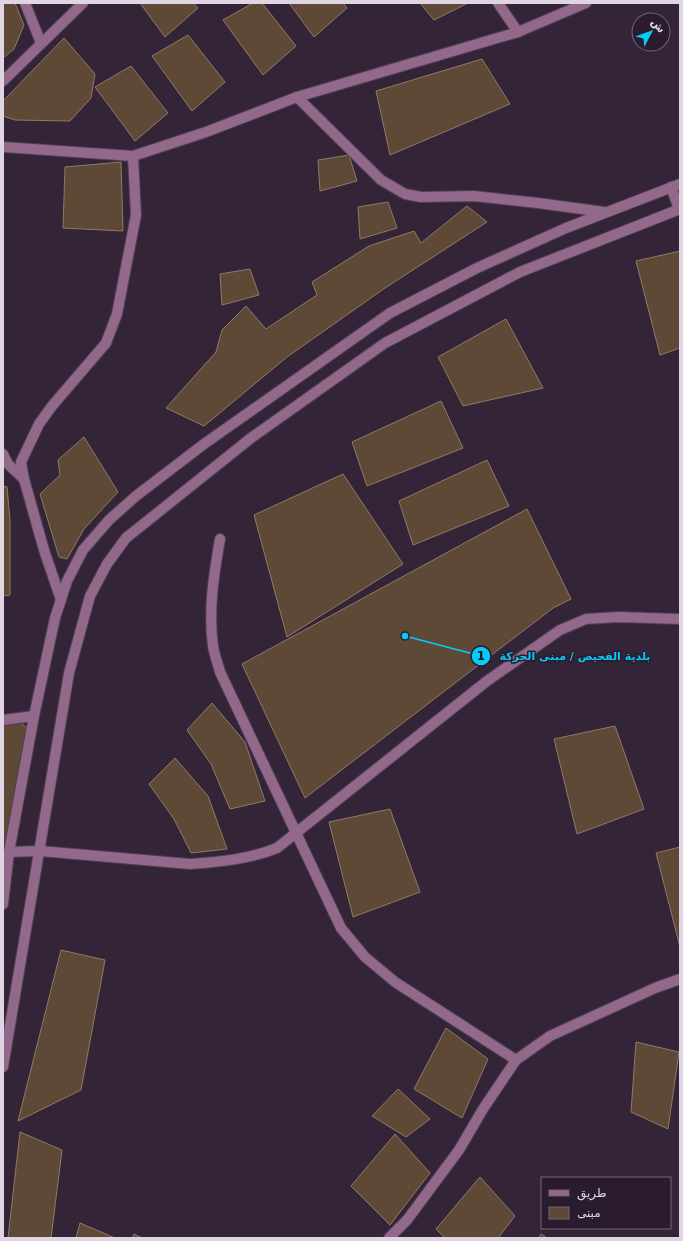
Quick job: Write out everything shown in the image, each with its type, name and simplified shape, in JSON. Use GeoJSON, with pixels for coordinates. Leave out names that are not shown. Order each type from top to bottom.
{"type":"FeatureCollection","features":[{"type":"Feature","properties":{"kind":"street"},"geometry":{"type":"LineString","coordinates":[[25,3],[41,43]]}},
{"type":"Feature","properties":{"kind":"street"},"geometry":{"type":"LineString","coordinates":[[3,81],[83,3]]}},
{"type":"Feature","properties":{"kind":"street"},"geometry":{"type":"LineString","coordinates":[[498,3],[518,32]]}},
{"type":"Feature","properties":{"kind":"street"},"geometry":{"type":"LineString","coordinates":[[3,147],[133,156],[206,132],[297,97],[518,32],[586,3]]}},
{"type":"Feature","properties":{"kind":"street"},"geometry":{"type":"LineString","coordinates":[[297,97],[381,180],[405,194],[421,197],[474,196],[604,212]]}},
{"type":"Feature","properties":{"kind":"street"},"geometry":{"type":"LineString","coordinates":[[61,600],[44,550],[24,479],[21,462],[39,424],[52,406],[106,343],[117,314],[136,216],[133,156]]}},
{"type":"Feature","properties":{"kind":"street"},"geometry":{"type":"LineString","coordinates":[[3,904],[9,852],[34,716],[55,618],[68,580],[83,550],[109,520],[136,496],[210,440],[390,313],[477,268],[604,212],[675,186],[680,209],[520,272],[386,343],[251,438],[126,538],[107,564],[90,596],[69,673],[3,1067]]}},
{"type":"Feature","properties":{"kind":"street"},"geometry":{"type":"LineString","coordinates":[[3,454],[8,464],[24,479]]}},
{"type":"Feature","properties":{"kind":"street"},"geometry":{"type":"LineString","coordinates":[[220,539],[213,578],[210,618],[213,647],[220,672],[342,928],[365,957],[395,982],[516,1060]]}},
{"type":"Feature","properties":{"kind":"street"},"geometry":{"type":"LineString","coordinates":[[9,852],[40,851],[190,864],[212,863],[261,855],[277,848],[487,682],[560,630],[586,619],[618,617],[680,619]]}},
{"type":"Feature","properties":{"kind":"street"},"geometry":{"type":"LineString","coordinates":[[3,720],[34,716]]}},
{"type":"Feature","properties":{"kind":"street"},"geometry":{"type":"LineString","coordinates":[[389,1238],[407,1220],[459,1150],[483,1109],[516,1060],[550,1036],[655,988],[680,979]]}},
{"type":"Feature","properties":{"kind":"building"},"geometry":{"type":"Polygon","coordinates":[[[3,3],[15,3],[24,25],[14,49],[3,58],[3,3]]]}},
{"type":"Feature","properties":{"kind":"building"},"geometry":{"type":"Polygon","coordinates":[[[140,3],[193,3],[198,8],[165,37],[140,3]]]}},
{"type":"Feature","properties":{"kind":"building"},"geometry":{"type":"Polygon","coordinates":[[[253,3],[262,3],[296,46],[263,75],[223,20],[253,3]]]}},
{"type":"Feature","properties":{"kind":"building"},"geometry":{"type":"Polygon","coordinates":[[[289,3],[343,3],[347,8],[314,37],[289,3]]]}},
{"type":"Feature","properties":{"kind":"building"},"geometry":{"type":"Polygon","coordinates":[[[420,3],[468,3],[434,20],[420,3]]]}},
{"type":"Feature","properties":{"kind":"building"},"geometry":{"type":"Polygon","coordinates":[[[188,35],[225,82],[192,111],[152,56],[188,35]]]}},
{"type":"Feature","properties":{"kind":"building"},"geometry":{"type":"Polygon","coordinates":[[[64,38],[95,74],[91,98],[70,121],[15,120],[3,116],[3,101],[64,38]]]}},
{"type":"Feature","properties":{"kind":"building"},"geometry":{"type":"Polygon","coordinates":[[[482,59],[510,104],[390,155],[376,91],[482,59]]]}},
{"type":"Feature","properties":{"kind":"building"},"geometry":{"type":"Polygon","coordinates":[[[131,66],[168,113],[135,141],[95,87],[131,66]]]}},
{"type":"Feature","properties":{"kind":"building"},"geometry":{"type":"Polygon","coordinates":[[[349,155],[357,181],[320,191],[318,160],[349,155]]]}},
{"type":"Feature","properties":{"kind":"building"},"geometry":{"type":"Polygon","coordinates":[[[121,162],[123,231],[63,228],[65,167],[121,162]]]}},
{"type":"Feature","properties":{"kind":"building"},"geometry":{"type":"Polygon","coordinates":[[[388,202],[397,228],[360,239],[358,207],[388,202]]]}},
{"type":"Feature","properties":{"kind":"building"},"geometry":{"type":"Polygon","coordinates":[[[467,206],[487,222],[385,288],[287,357],[204,426],[166,408],[216,352],[222,330],[246,306],[266,329],[317,295],[312,282],[369,246],[414,231],[421,243],[467,206]]]}},
{"type":"Feature","properties":{"kind":"building"},"geometry":{"type":"Polygon","coordinates":[[[680,251],[680,348],[660,355],[636,261],[680,251]]]}},
{"type":"Feature","properties":{"kind":"building"},"geometry":{"type":"Polygon","coordinates":[[[250,269],[259,295],[222,305],[220,274],[250,269]]]}},
{"type":"Feature","properties":{"kind":"building"},"geometry":{"type":"Polygon","coordinates":[[[506,319],[543,388],[463,406],[438,357],[506,319]]]}},
{"type":"Feature","properties":{"kind":"building"},"geometry":{"type":"Polygon","coordinates":[[[441,401],[463,448],[367,486],[352,442],[441,401]]]}},
{"type":"Feature","properties":{"kind":"building"},"geometry":{"type":"Polygon","coordinates":[[[84,437],[118,492],[84,529],[67,559],[59,557],[40,494],[60,475],[58,460],[84,437]]]}},
{"type":"Feature","properties":{"kind":"building"},"geometry":{"type":"Polygon","coordinates":[[[487,460],[509,506],[413,545],[399,501],[487,460]]]}},
{"type":"Feature","properties":{"kind":"building"},"geometry":{"type":"Polygon","coordinates":[[[343,474],[403,564],[287,637],[254,515],[343,474]]]}},
{"type":"Feature","properties":{"kind":"building"},"geometry":{"type":"Polygon","coordinates":[[[3,486],[7,487],[10,520],[10,595],[3,596],[3,486]]]}},
{"type":"Feature","properties":{"kind":"building"},"geometry":{"type":"Polygon","coordinates":[[[527,509],[571,599],[553,608],[305,798],[242,664],[527,509]]]}},
{"type":"Feature","properties":{"kind":"building"},"geometry":{"type":"Polygon","coordinates":[[[212,703],[245,742],[265,801],[230,809],[211,764],[187,730],[212,703]]]}},
{"type":"Feature","properties":{"kind":"building"},"geometry":{"type":"Polygon","coordinates":[[[21,722],[27,729],[3,859],[3,724],[21,722]]]}},
{"type":"Feature","properties":{"kind":"building"},"geometry":{"type":"Polygon","coordinates":[[[615,726],[644,809],[577,834],[554,739],[615,726]]]}},
{"type":"Feature","properties":{"kind":"building"},"geometry":{"type":"Polygon","coordinates":[[[175,758],[208,796],[227,849],[191,853],[174,819],[149,784],[175,758]]]}},
{"type":"Feature","properties":{"kind":"building"},"geometry":{"type":"Polygon","coordinates":[[[390,809],[420,892],[353,917],[329,822],[390,809]]]}},
{"type":"Feature","properties":{"kind":"building"},"geometry":{"type":"Polygon","coordinates":[[[680,847],[680,947],[656,853],[680,847]]]}},
{"type":"Feature","properties":{"kind":"building"},"geometry":{"type":"Polygon","coordinates":[[[61,950],[105,960],[81,1090],[18,1121],[61,950]]]}},
{"type":"Feature","properties":{"kind":"building"},"geometry":{"type":"Polygon","coordinates":[[[446,1028],[488,1059],[462,1118],[414,1089],[446,1028]]]}},
{"type":"Feature","properties":{"kind":"building"},"geometry":{"type":"Polygon","coordinates":[[[636,1042],[679,1052],[668,1129],[631,1112],[636,1042]]]}},
{"type":"Feature","properties":{"kind":"building"},"geometry":{"type":"Polygon","coordinates":[[[398,1089],[430,1119],[406,1137],[372,1116],[398,1089]]]}},
{"type":"Feature","properties":{"kind":"building"},"geometry":{"type":"Polygon","coordinates":[[[20,1132],[62,1150],[51,1238],[8,1238],[20,1132]]]}},
{"type":"Feature","properties":{"kind":"building"},"geometry":{"type":"Polygon","coordinates":[[[395,1134],[430,1173],[390,1225],[351,1186],[395,1134]]]}},
{"type":"Feature","properties":{"kind":"building"},"geometry":{"type":"Polygon","coordinates":[[[480,1177],[515,1216],[498,1238],[445,1238],[436,1229],[480,1177]]]}},
{"type":"Feature","properties":{"kind":"building"},"geometry":{"type":"Polygon","coordinates":[[[80,1223],[115,1238],[76,1238],[80,1223]]]}},
{"type":"Feature","properties":{"kind":"building"},"geometry":{"type":"Polygon","coordinates":[[[134,1234],[142,1238],[132,1238],[134,1234]]]}},
{"type":"Feature","properties":{"kind":"building"},"geometry":{"type":"Polygon","coordinates":[[[541,1234],[547,1238],[539,1238],[541,1234]]]}},
{"type":"Feature","properties":{"kind":"place","name":"بلدية الفحيص / مبنى الحركة"},"geometry":{"type":"Point","coordinates":[405,636]}}]}
